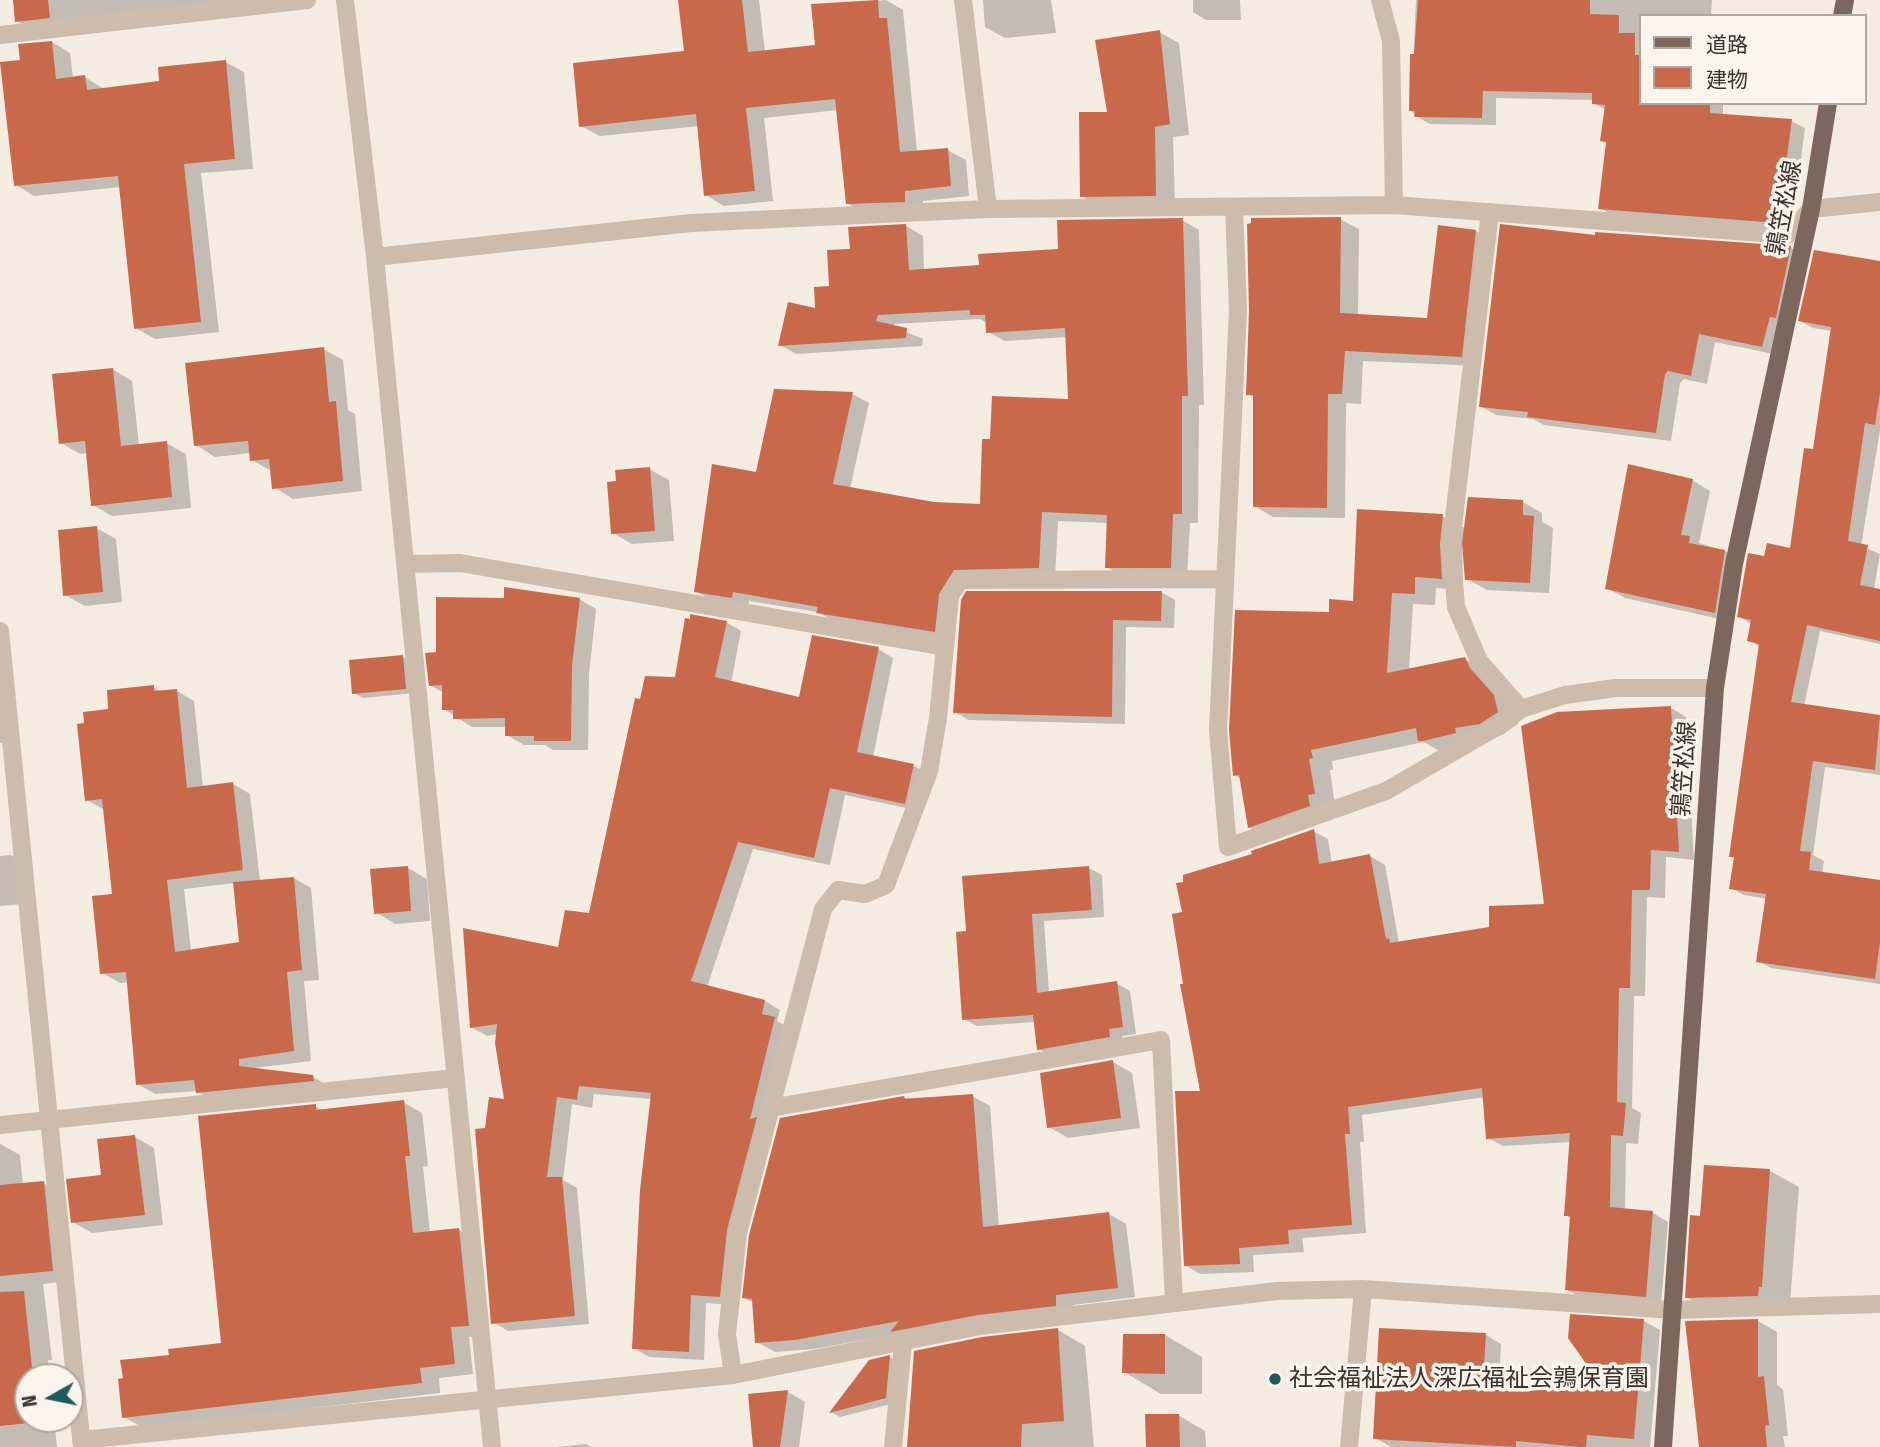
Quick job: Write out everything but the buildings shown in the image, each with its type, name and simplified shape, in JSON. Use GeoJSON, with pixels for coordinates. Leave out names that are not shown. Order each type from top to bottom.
{"type":"FeatureCollection","features":[{"type":"Feature","properties":{"kind":"main road","name":"鶉笠松線"},"geometry":{"type":"LineString","coordinates":[[1663,1447],[1715,688],[1734,564],[1811,209],[1828,105]]}},
{"type":"Feature","properties":{"kind":"street"},"geometry":{"type":"LineString","coordinates":[[0,35],[307,0]]}},
{"type":"Feature","properties":{"kind":"street"},"geometry":{"type":"LineString","coordinates":[[345,0],[375,257],[492,1447]]}},
{"type":"Feature","properties":{"kind":"street"},"geometry":{"type":"LineString","coordinates":[[963,0],[988,209]]}},
{"type":"Feature","properties":{"kind":"street"},"geometry":{"type":"LineString","coordinates":[[1380,0],[1391,41],[1394,205]]}},
{"type":"Feature","properties":{"kind":"street"},"geometry":{"type":"LineString","coordinates":[[375,257],[691,223],[988,209],[1394,205],[1788,235],[1811,209],[1880,202]]}},
{"type":"Feature","properties":{"kind":"street"},"geometry":{"type":"LineString","coordinates":[[1234,207],[1238,310],[1218,730],[1228,847],[1386,791],[1500,725],[1521,709],[1565,695],[1616,688],[1715,688]]}},
{"type":"Feature","properties":{"kind":"street"},"geometry":{"type":"LineString","coordinates":[[1490,212],[1451,543],[1456,607],[1479,661],[1521,709]]}},
{"type":"Feature","properties":{"kind":"street"},"geometry":{"type":"LineString","coordinates":[[406,564],[460,563],[945,647]]}},
{"type":"Feature","properties":{"kind":"street"},"geometry":{"type":"LineString","coordinates":[[733,1375],[727,1334],[738,1233],[823,909],[838,890],[865,894],[886,885],[929,771],[950,596],[960,580],[1225,579]]}},
{"type":"Feature","properties":{"kind":"street"},"geometry":{"type":"LineString","coordinates":[[0,631],[51,1120],[81,1444],[488,1398],[733,1375],[903,1343],[980,1325],[1277,1291],[1363,1289],[1673,1311],[1880,1304]]}},
{"type":"Feature","properties":{"kind":"street"},"geometry":{"type":"LineString","coordinates":[[769,1108],[1161,1040],[1174,1301]]}},
{"type":"Feature","properties":{"kind":"street"},"geometry":{"type":"LineString","coordinates":[[0,1125],[455,1078]]}},
{"type":"Feature","properties":{"kind":"street"},"geometry":{"type":"LineString","coordinates":[[1349,1447],[1363,1289]]}},
{"type":"Feature","properties":{"kind":"street"},"geometry":{"type":"LineString","coordinates":[[893,1447],[903,1343]]}},
{"type":"Feature","properties":{"kind":"place","name":"社会福祉法人深広福祉会鶉保育園"},"geometry":{"type":"Point","coordinates":[1275,1379]}}]}
